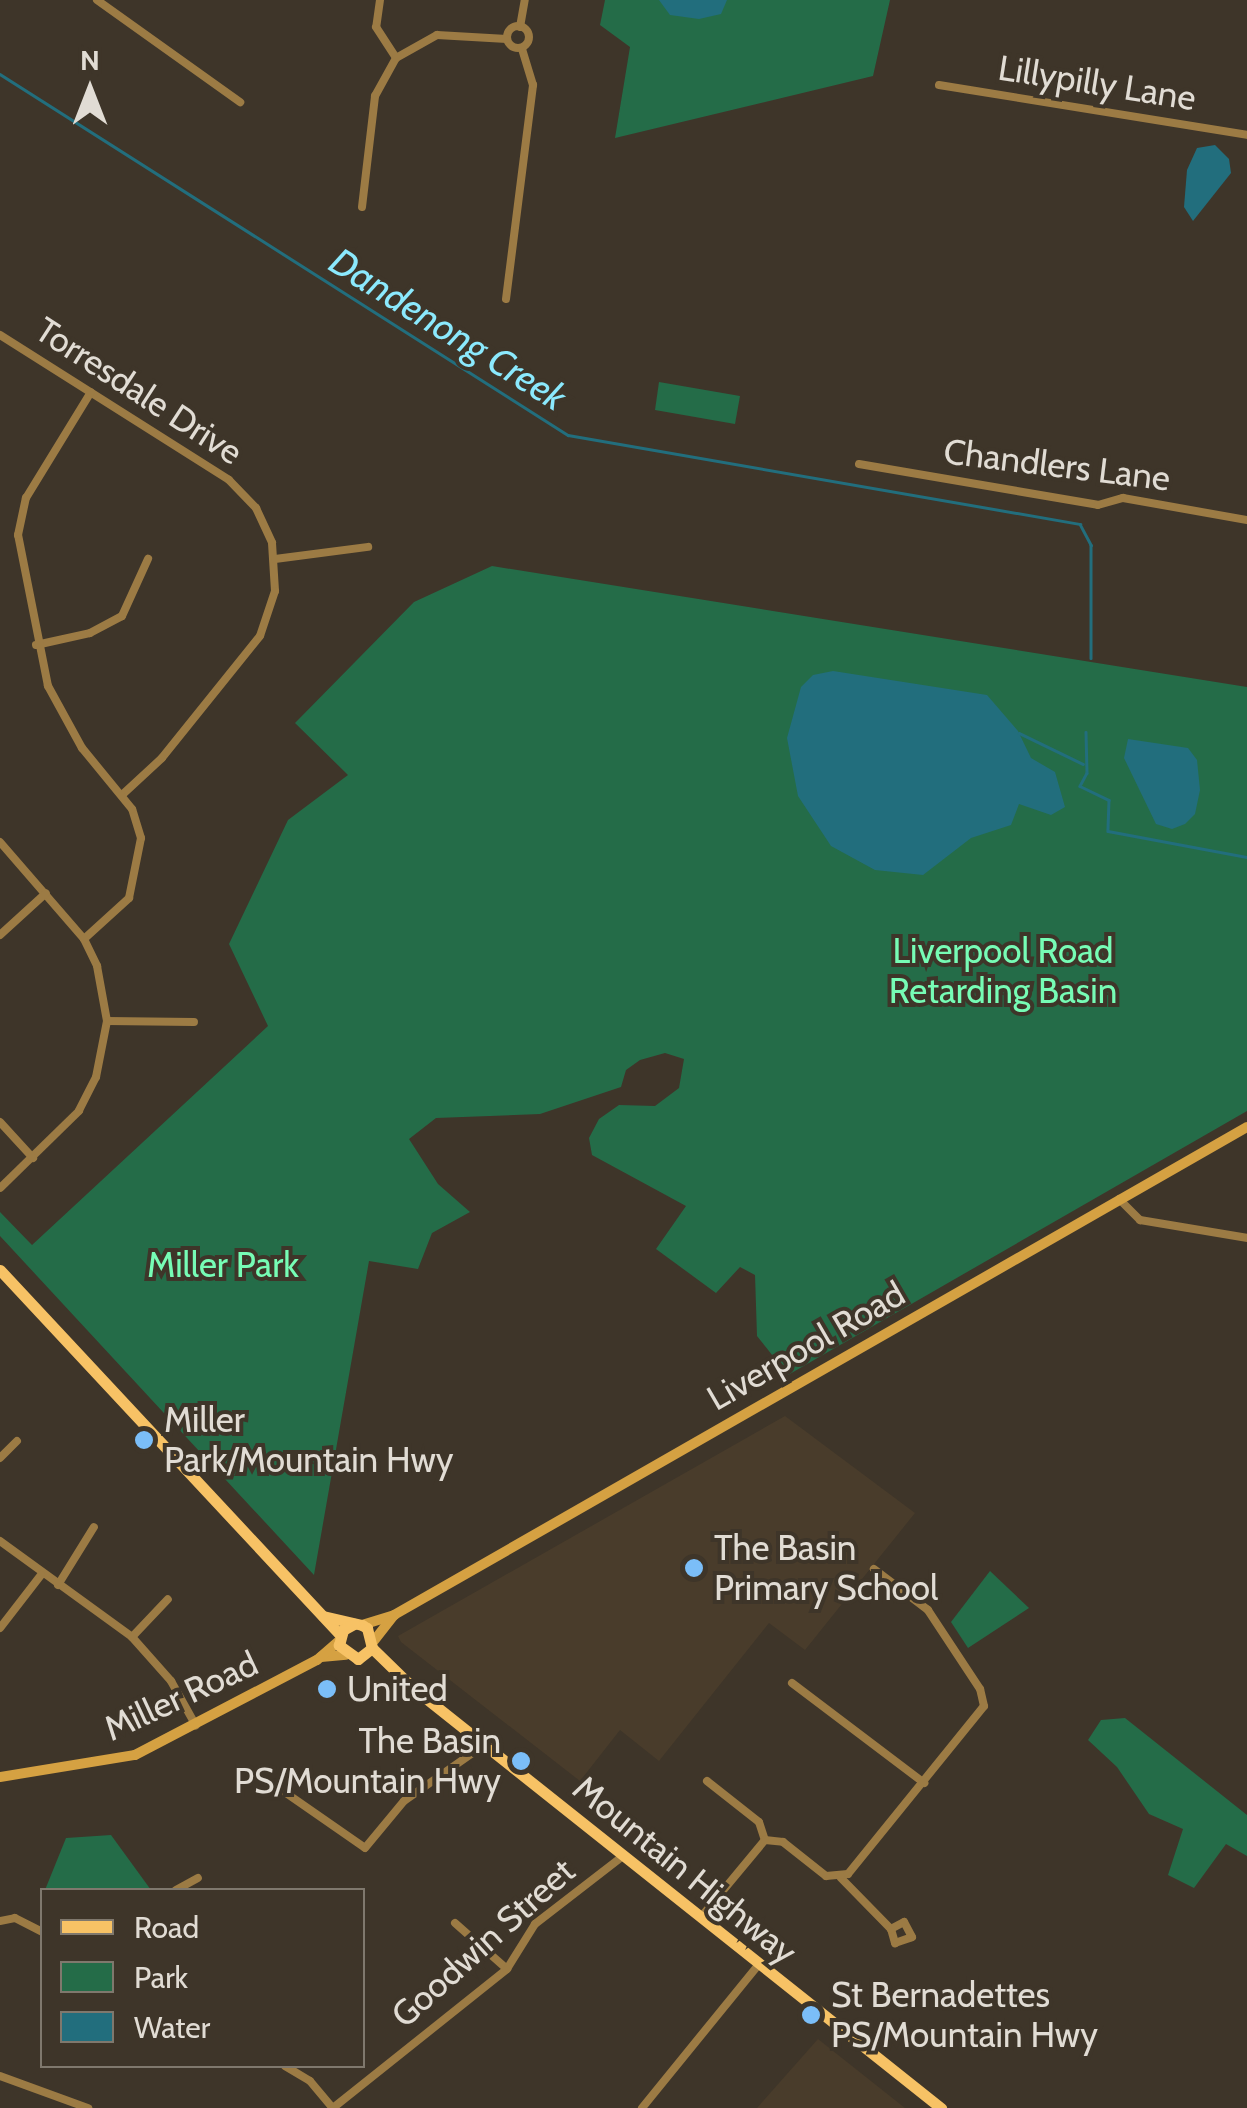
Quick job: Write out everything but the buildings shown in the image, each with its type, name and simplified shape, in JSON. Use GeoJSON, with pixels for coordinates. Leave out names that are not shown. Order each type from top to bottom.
{"type":"FeatureCollection","features":[{"type":"Feature","properties":{"kind":"main road","name":"Liverpool Road"},"geometry":{"type":"LineString","coordinates":[[358,1625],[394,1615],[1247,1128]]}},
{"type":"Feature","properties":{"kind":"main road"},"geometry":{"type":"LineString","coordinates":[[0,1270],[323,1616],[340,1638],[346,1655],[370,1649]]}},
{"type":"Feature","properties":{"kind":"main road","name":"Liverpool Road"},"geometry":{"type":"LineString","coordinates":[[370,1649],[394,1615]]}},
{"type":"Feature","properties":{"kind":"main road"},"geometry":{"type":"LineString","coordinates":[[323,1616],[358,1625]]}},
{"type":"Feature","properties":{"kind":"main road"},"geometry":{"type":"LineString","coordinates":[[340,1638],[358,1625]]}},
{"type":"Feature","properties":{"kind":"main road","name":"Mountain Highway"},"geometry":{"type":"LineString","coordinates":[[358,1625],[370,1649],[396,1674],[941,2108]]}},
{"type":"Feature","properties":{"kind":"main road","name":"Miller Road"},"geometry":{"type":"LineString","coordinates":[[0,1776],[114,1761],[196,1726],[321,1657],[340,1638]]}},
{"type":"Feature","properties":{"kind":"main road","name":"Miller Road"},"geometry":{"type":"LineString","coordinates":[[321,1657],[346,1655]]}},
{"type":"Feature","properties":{"kind":"street"},"geometry":{"type":"LineString","coordinates":[[98,0],[240,102]]}},
{"type":"Feature","properties":{"kind":"street"},"geometry":{"type":"LineString","coordinates":[[380,0],[376,26],[396,58]]}},
{"type":"Feature","properties":{"kind":"street"},"geometry":{"type":"LineString","coordinates":[[507,39],[520,26],[525,0]]}},
{"type":"Feature","properties":{"kind":"street"},"geometry":{"type":"LineString","coordinates":[[520,26],[529,38],[522,48]]}},
{"type":"Feature","properties":{"kind":"street"},"geometry":{"type":"LineString","coordinates":[[362,208],[375,96],[396,58],[437,35],[507,39],[522,48],[533,85],[506,299]]}},
{"type":"Feature","properties":{"kind":"street","name":"Lillypilly Lane"},"geometry":{"type":"LineString","coordinates":[[938,86],[1247,135]]}},
{"type":"Feature","properties":{"kind":"street","name":"Torresdale Drive"},"geometry":{"type":"LineString","coordinates":[[0,334],[238,488],[260,515],[275,560],[275,591],[260,636],[162,758],[122,794]]}},
{"type":"Feature","properties":{"kind":"street"},"geometry":{"type":"LineString","coordinates":[[84,939],[118,914],[137,880],[141,838],[122,794],[62,717],[36,646],[19,522],[32,488],[92,392]]}},
{"type":"Feature","properties":{"kind":"street","name":"Chandlers Lane"},"geometry":{"type":"LineString","coordinates":[[859,464],[1098,505],[1124,498],[1247,520]]}},
{"type":"Feature","properties":{"kind":"street"},"geometry":{"type":"LineString","coordinates":[[275,560],[368,548]]}},
{"type":"Feature","properties":{"kind":"street"},"geometry":{"type":"LineString","coordinates":[[36,646],[90,632],[122,616],[148,559]]}},
{"type":"Feature","properties":{"kind":"street"},"geometry":{"type":"LineString","coordinates":[[0,842],[84,939],[98,966],[107,1021],[96,1077],[78,1111],[0,1188]]}},
{"type":"Feature","properties":{"kind":"street"},"geometry":{"type":"LineString","coordinates":[[0,935],[46,893]]}},
{"type":"Feature","properties":{"kind":"street"},"geometry":{"type":"LineString","coordinates":[[107,1021],[194,1022]]}},
{"type":"Feature","properties":{"kind":"street"},"geometry":{"type":"LineString","coordinates":[[0,1122],[33,1158]]}},
{"type":"Feature","properties":{"kind":"street"},"geometry":{"type":"LineString","coordinates":[[1119,1200],[1140,1220],[1247,1238]]}},
{"type":"Feature","properties":{"kind":"street"},"geometry":{"type":"LineString","coordinates":[[0,1458],[16,1442]]}},
{"type":"Feature","properties":{"kind":"street"},"geometry":{"type":"LineString","coordinates":[[58,1586],[94,1527]]}},
{"type":"Feature","properties":{"kind":"street"},"geometry":{"type":"LineString","coordinates":[[0,1541],[41,1575],[132,1637],[171,1681],[196,1726]]}},
{"type":"Feature","properties":{"kind":"street"},"geometry":{"type":"LineString","coordinates":[[841,1878],[924,1783],[985,1698],[928,1610],[874,1569]]}},
{"type":"Feature","properties":{"kind":"street"},"geometry":{"type":"LineString","coordinates":[[0,1628],[41,1575]]}},
{"type":"Feature","properties":{"kind":"street"},"geometry":{"type":"LineString","coordinates":[[132,1637],[168,1599]]}},
{"type":"Feature","properties":{"kind":"street"},"geometry":{"type":"LineString","coordinates":[[792,1683],[924,1783]]}},
{"type":"Feature","properties":{"kind":"street"},"geometry":{"type":"LineString","coordinates":[[286,1794],[365,1848],[404,1802],[470,1761],[484,1745]]}},
{"type":"Feature","properties":{"kind":"street"},"geometry":{"type":"LineString","coordinates":[[707,1781],[759,1822],[766,1840]]}},
{"type":"Feature","properties":{"kind":"street"},"geometry":{"type":"LineString","coordinates":[[766,1840],[784,1842],[826,1876],[841,1878],[891,1929]]}},
{"type":"Feature","properties":{"kind":"street"},"geometry":{"type":"LineString","coordinates":[[701,1918],[766,1840]]}},
{"type":"Feature","properties":{"kind":"street","name":"Goodwin Street"},"geometry":{"type":"LineString","coordinates":[[333,2108],[507,1969],[535,1924],[623,1856]]}},
{"type":"Feature","properties":{"kind":"street"},"geometry":{"type":"LineString","coordinates":[[180,1888],[198,1878]]}},
{"type":"Feature","properties":{"kind":"street"},"geometry":{"type":"LineString","coordinates":[[0,1920],[15,1918],[40,1931]]}},
{"type":"Feature","properties":{"kind":"street"},"geometry":{"type":"LineString","coordinates":[[456,1923],[507,1969]]}},
{"type":"Feature","properties":{"kind":"street"},"geometry":{"type":"LineString","coordinates":[[642,2108],[759,1964]]}},
{"type":"Feature","properties":{"kind":"street"},"geometry":{"type":"LineString","coordinates":[[287,2068],[310,2081],[333,2108]]}},
{"type":"Feature","properties":{"kind":"street"},"geometry":{"type":"LineString","coordinates":[[0,2076],[88,2108]]}},
{"type":"Feature","properties":{"kind":"shaded area","name":"The Basin Primary School"},"geometry":{"type":"Polygon","coordinates":[[[785,1416],[915,1513],[805,1650],[769,1623],[659,1761],[620,1730],[580,1781],[401,1642],[398,1636],[785,1416]]]}},
{"type":"Feature","properties":{"kind":"shaded area"},"geometry":{"type":"Polygon","coordinates":[[[818,2039],[905,2108],[757,2108],[818,2039]]]}},
{"type":"Feature","properties":{"kind":"green space"},"geometry":{"type":"Polygon","coordinates":[[[605,0],[890,0],[873,76],[615,138],[630,47],[600,25],[605,0]]]}},
{"type":"Feature","properties":{"kind":"green space"},"geometry":{"type":"Polygon","coordinates":[[[659,382],[740,396],[735,424],[655,410],[659,382]]]}},
{"type":"Feature","properties":{"kind":"green space"},"geometry":{"type":"Polygon","coordinates":[[[492,566],[1247,687],[1247,1111],[788,1375],[757,1336],[755,1275],[740,1267],[716,1293],[656,1249],[686,1206],[592,1155],[589,1138],[599,1119],[619,1105],[655,1106],[679,1088],[684,1059],[665,1053],[640,1060],[626,1070],[621,1087],[540,1114],[436,1118],[409,1139],[438,1184],[470,1212],[432,1233],[418,1269],[369,1261],[314,1575],[0,1236],[0,1212],[32,1245],[268,1026],[229,944],[288,820],[348,775],[295,723],[414,602],[492,566]]]}},
{"type":"Feature","properties":{"kind":"green space"},"geometry":{"type":"Polygon","coordinates":[[[990,1571],[1029,1608],[968,1648],[951,1622],[990,1571]]]}},
{"type":"Feature","properties":{"kind":"green space"},"geometry":{"type":"Polygon","coordinates":[[[1125,1718],[1247,1815],[1247,1856],[1226,1844],[1194,1888],[1168,1875],[1183,1829],[1149,1814],[1117,1767],[1088,1740],[1101,1720],[1125,1718]]]}},
{"type":"Feature","properties":{"kind":"green space"},"geometry":{"type":"Polygon","coordinates":[[[111,1835],[150,1888],[46,1888],[66,1838],[111,1835]]]}},
{"type":"Feature","properties":{"kind":"water"},"geometry":{"type":"Polygon","coordinates":[[[659,0],[727,0],[721,14],[699,19],[670,15],[659,0]]]}},
{"type":"Feature","properties":{"kind":"water"},"geometry":{"type":"Polygon","coordinates":[[[1215,145],[1229,159],[1231,173],[1193,221],[1184,207],[1187,170],[1197,148],[1215,145]]]}},
{"type":"Feature","properties":{"kind":"water"},"geometry":{"type":"Polygon","coordinates":[[[833,671],[987,695],[1018,731],[1031,758],[1055,772],[1065,807],[1051,815],[1019,804],[1011,825],[971,838],[923,875],[875,870],[831,846],[798,796],[787,738],[801,687],[813,675],[833,671]]]}},
{"type":"Feature","properties":{"kind":"water"},"geometry":{"type":"Polygon","coordinates":[[[1128,739],[1188,748],[1197,760],[1200,790],[1195,814],[1185,824],[1172,829],[1156,824],[1124,758],[1128,739]]]}},
{"type":"Feature","properties":{"kind":"waterway","name":"Dandenong Creek"},"geometry":{"type":"LineString","coordinates":[[0,74],[568,435],[1080,524],[1091,545],[1091,658]]}},
{"type":"Feature","properties":{"kind":"waterway","name":"Dandenong Creek"},"geometry":{"type":"LineString","coordinates":[[1086,732],[1087,773],[1080,786],[1109,800],[1108,831],[1247,857]]}},
{"type":"Feature","properties":{"kind":"waterway"},"geometry":{"type":"LineString","coordinates":[[1019,733],[1083,764]]}},
{"type":"Feature","properties":{"kind":"place","name":"Miller Park/Mountain Hwy"},"geometry":{"type":"Point","coordinates":[144,1440]}},
{"type":"Feature","properties":{"kind":"place","name":"The Basin Primary School"},"geometry":{"type":"Point","coordinates":[694,1568]}},
{"type":"Feature","properties":{"kind":"place","name":"United"},"geometry":{"type":"Point","coordinates":[327,1689]}},
{"type":"Feature","properties":{"kind":"place","name":"The Basin PS/Mountain Hwy"},"geometry":{"type":"Point","coordinates":[521,1761]}},
{"type":"Feature","properties":{"kind":"place","name":"St Bernadettes PS/Mountain Hwy"},"geometry":{"type":"Point","coordinates":[811,2015]}},
{"type":"Feature","properties":{"kind":"park label","name":"Liverpool Road Retarding Basin"},"geometry":{"type":"Point","coordinates":[1003,971]}},
{"type":"Feature","properties":{"kind":"park label","name":"Miller Park"},"geometry":{"type":"Point","coordinates":[223,1265]}}]}
